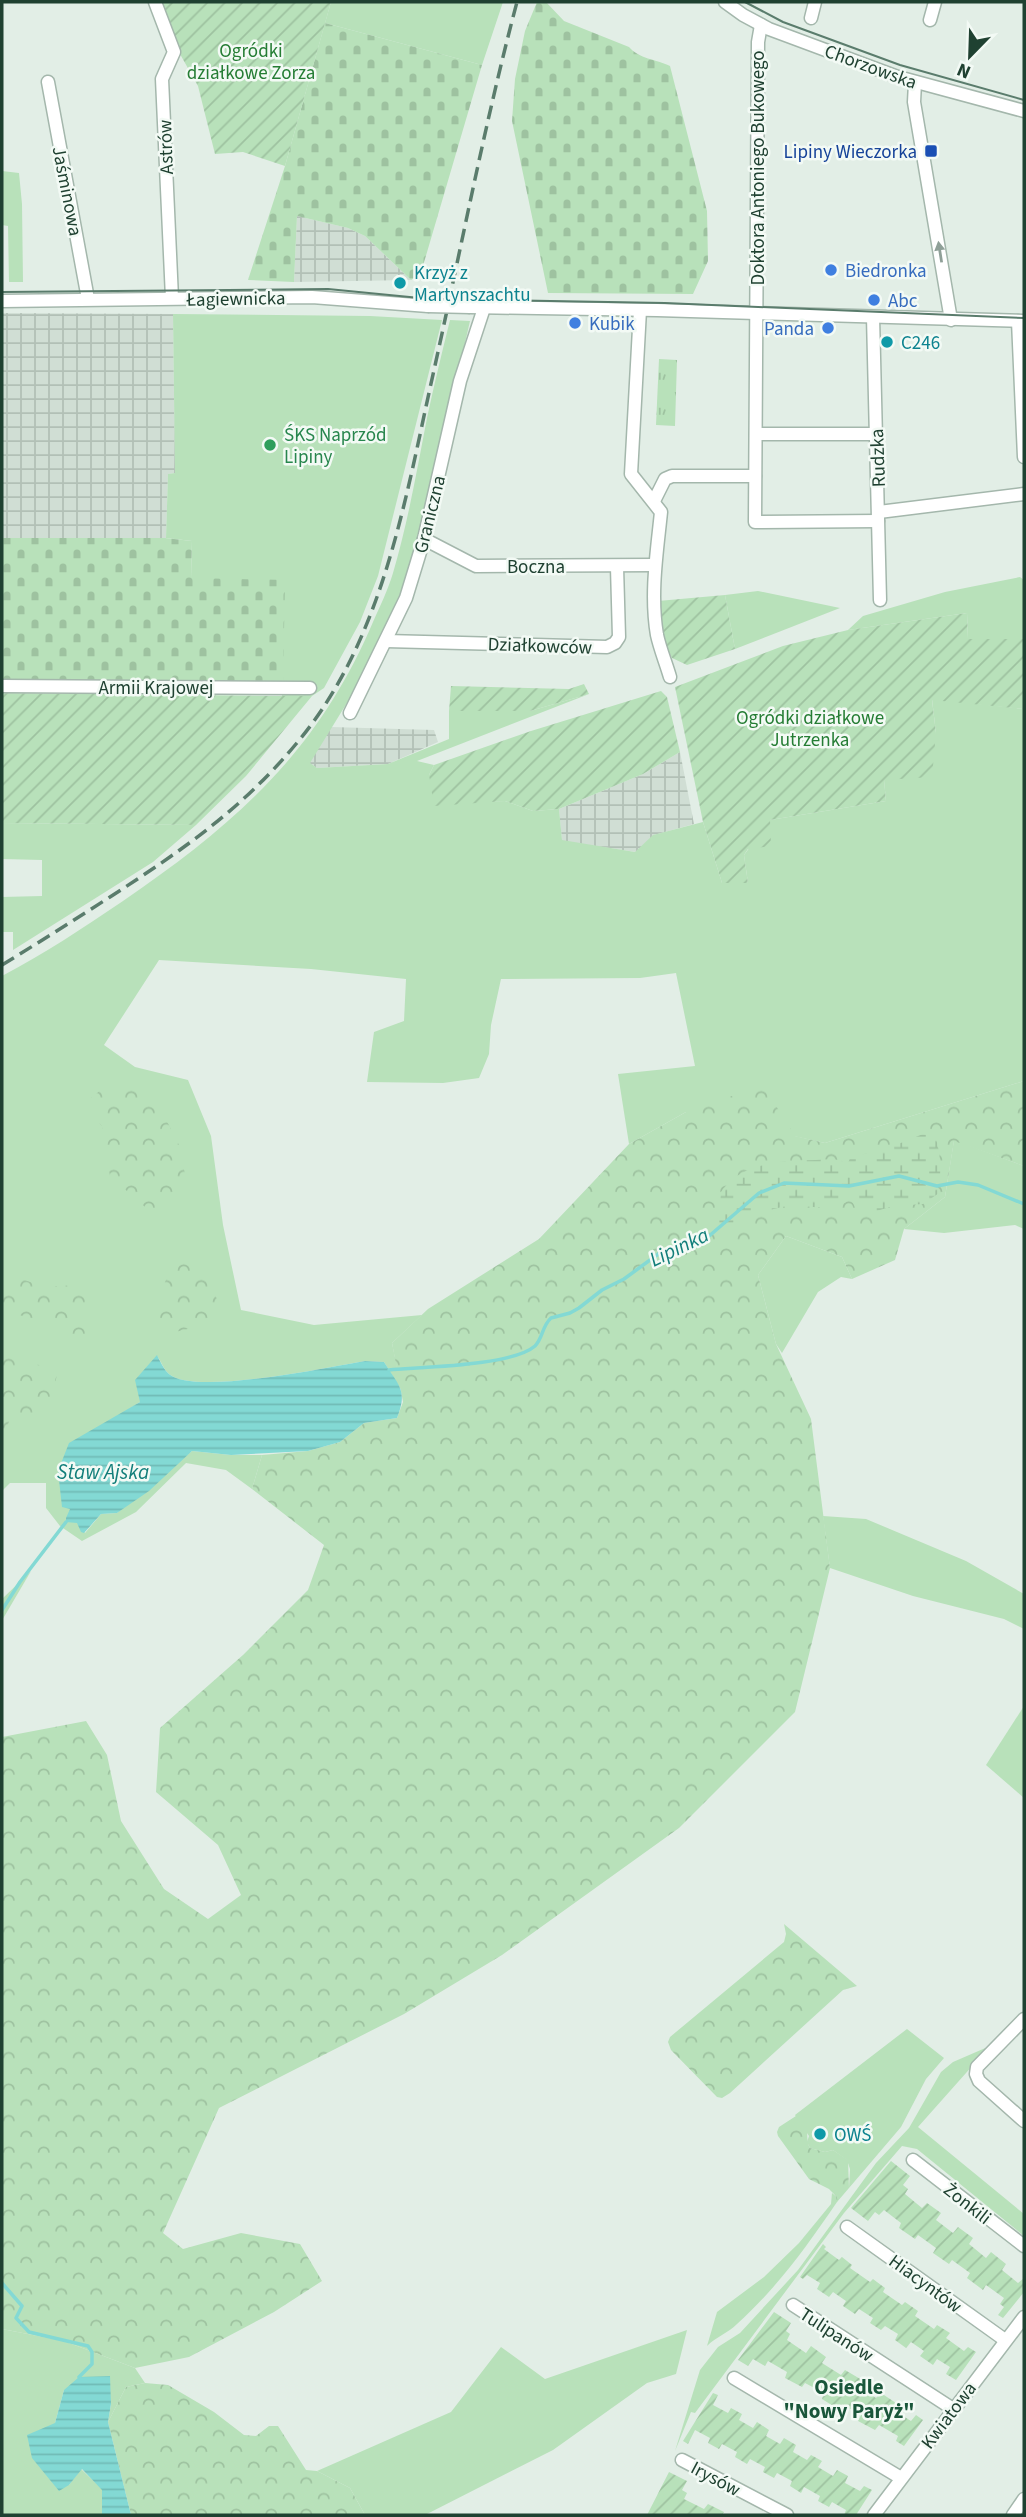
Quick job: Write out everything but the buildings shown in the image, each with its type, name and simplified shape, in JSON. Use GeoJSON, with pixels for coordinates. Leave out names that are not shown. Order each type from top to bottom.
{"type":"FeatureCollection","features":[{"type":"Feature","properties":{"kind":"street","name":"Astrów"},"geometry":{"type":"LineString","coordinates":[[155,2],[174,52],[162,79],[172,298]]}},
{"type":"Feature","properties":{"kind":"street","name":"Chorzowska"},"geometry":{"type":"LineString","coordinates":[[725,2],[761,25],[915,83],[1024,111]]}},
{"type":"Feature","properties":{"kind":"street"},"geometry":{"type":"LineString","coordinates":[[811,18],[815,2]]}},
{"type":"Feature","properties":{"kind":"street"},"geometry":{"type":"LineString","coordinates":[[930,20],[935,2]]}},
{"type":"Feature","properties":{"kind":"street","name":"Doktora Antoniego Bukowego"},"geometry":{"type":"LineString","coordinates":[[761,25],[758,42],[755,522],[878,516]]}},
{"type":"Feature","properties":{"kind":"street","name":"Jaśminowa"},"geometry":{"type":"LineString","coordinates":[[48,82],[88,299]]}},
{"type":"Feature","properties":{"kind":"street"},"geometry":{"type":"LineString","coordinates":[[915,83],[914,102],[951,320]]}},
{"type":"Feature","properties":{"kind":"street","name":"Łagiewnicka"},"geometry":{"type":"LineString","coordinates":[[2,300],[312,297],[484,308],[1021,321]]}},
{"type":"Feature","properties":{"kind":"street","name":"Graniczna"},"geometry":{"type":"LineString","coordinates":[[350,713],[406,598],[424,539],[460,381],[484,308]]}},
{"type":"Feature","properties":{"kind":"street"},"geometry":{"type":"LineString","coordinates":[[640,310],[631,474],[661,512],[655,565],[655,613],[657,637],[670,677]]}},
{"type":"Feature","properties":{"kind":"street","name":"Rudzka"},"geometry":{"type":"LineString","coordinates":[[873,317],[880,600]]}},
{"type":"Feature","properties":{"kind":"street"},"geometry":{"type":"LineString","coordinates":[[1021,321],[1024,457]]}},
{"type":"Feature","properties":{"kind":"street"},"geometry":{"type":"LineString","coordinates":[[756,434],[876,434]]}},
{"type":"Feature","properties":{"kind":"street"},"geometry":{"type":"LineString","coordinates":[[654,501],[665,480],[672,475],[755,476]]}},
{"type":"Feature","properties":{"kind":"street"},"geometry":{"type":"LineString","coordinates":[[878,516],[1024,494]]}},
{"type":"Feature","properties":{"kind":"street","name":"Boczna"},"geometry":{"type":"LineString","coordinates":[[424,539],[476,566],[655,565]]}},
{"type":"Feature","properties":{"kind":"street","name":"Działkowców"},"geometry":{"type":"LineString","coordinates":[[386,641],[607,647],[619,637],[617,567]]}},
{"type":"Feature","properties":{"kind":"street","name":"Armii Krajowej"},"geometry":{"type":"LineString","coordinates":[[2,686],[310,688]]}},
{"type":"Feature","properties":{"kind":"street"},"geometry":{"type":"LineString","coordinates":[[1024,2019],[977,2067],[976,2074],[979,2081],[1024,2121]]}},
{"type":"Feature","properties":{"kind":"street","name":"Żonkili"},"geometry":{"type":"LineString","coordinates":[[913,2160],[1024,2246]]}},
{"type":"Feature","properties":{"kind":"street","name":"Hiacyntów"},"geometry":{"type":"LineString","coordinates":[[847,2227],[1005,2340]]}},
{"type":"Feature","properties":{"kind":"street","name":"Tulipanów"},"geometry":{"type":"LineString","coordinates":[[793,2305],[953,2409]]}},
{"type":"Feature","properties":{"kind":"street","name":"Kwiatowa"},"geometry":{"type":"LineString","coordinates":[[874,2515],[1024,2316]]}},
{"type":"Feature","properties":{"kind":"street"},"geometry":{"type":"LineString","coordinates":[[734,2378],[901,2479]]}},
{"type":"Feature","properties":{"kind":"street","name":"Irysów"},"geometry":{"type":"LineString","coordinates":[[682,2460],[787,2515]]}},
{"type":"Feature","properties":{"kind":"street"},"geometry":{"type":"LineString","coordinates":[[1013,2515],[1024,2499]]}},
{"type":"Feature","properties":{"kind":"shaded area"},"geometry":{"type":"Polygon","coordinates":[[[297,216],[348,228],[365,236],[411,280],[294,282],[297,216]]]}},
{"type":"Feature","properties":{"kind":"shaded area"},"geometry":{"type":"Polygon","coordinates":[[[2,313],[173,314],[175,473],[168,474],[166,538],[2,538],[2,313]]]}},
{"type":"Feature","properties":{"kind":"shaded area"},"geometry":{"type":"Polygon","coordinates":[[[331,727],[434,730],[438,742],[388,764],[317,768],[309,763],[331,727]]]}},
{"type":"Feature","properties":{"kind":"shaded area"},"geometry":{"type":"Polygon","coordinates":[[[680,752],[694,824],[654,835],[636,852],[562,841],[559,809],[643,774],[680,752]]]}},
{"type":"Feature","properties":{"kind":"green space","name":"Ogródki działkowe Zorza"},"geometry":{"type":"Polygon","coordinates":[[[157,2],[331,2],[285,166],[243,152],[215,154],[198,86],[167,31],[157,2]]]}},
{"type":"Feature","properties":{"kind":"green space"},"geometry":{"type":"Polygon","coordinates":[[[331,2],[503,2],[482,65],[325,23],[331,2]]]}},
{"type":"Feature","properties":{"kind":"green space"},"geometry":{"type":"Polygon","coordinates":[[[537,2],[546,2],[564,21],[670,66],[707,211],[708,261],[693,294],[548,293],[512,121],[515,79],[525,31],[537,2]]]}},
{"type":"Feature","properties":{"kind":"green space"},"geometry":{"type":"Polygon","coordinates":[[[325,23],[482,65],[425,259],[420,274],[411,280],[365,236],[348,228],[297,216],[294,282],[248,280],[285,166],[325,23]]]}},
{"type":"Feature","properties":{"kind":"green space"},"geometry":{"type":"Polygon","coordinates":[[[2,171],[19,173],[23,282],[9,282],[8,226],[2,225],[2,171]]]}},
{"type":"Feature","properties":{"kind":"green space","name":"ŚKS Naprzód Lipiny"},"geometry":{"type":"Polygon","coordinates":[[[173,314],[370,316],[442,320],[378,576],[360,622],[324,688],[312,696],[282,696],[283,682],[191,578],[192,541],[166,538],[168,474],[175,473],[173,314]]]}},
{"type":"Feature","properties":{"kind":"green space"},"geometry":{"type":"Polygon","coordinates":[[[450,320],[470,321],[427,509],[397,608],[361,680],[310,763],[317,768],[388,764],[449,739],[449,711],[530,711],[589,694],[417,761],[434,765],[429,775],[476,802],[505,801],[533,811],[559,809],[562,840],[635,852],[653,835],[703,822],[722,883],[748,883],[744,855],[770,820],[886,801],[884,780],[936,733],[932,699],[1024,709],[1024,1081],[825,1143],[686,1112],[629,1144],[618,1074],[695,1066],[676,973],[640,978],[501,979],[491,1025],[489,1054],[479,1078],[443,1083],[367,1082],[374,1032],[404,1021],[406,979],[311,969],[159,960],[104,1045],[135,1067],[188,1080],[211,1136],[223,1225],[241,1310],[314,1325],[422,1315],[392,1343],[402,1391],[384,1362],[365,1361],[294,1374],[205,1382],[183,1380],[169,1374],[157,1356],[140,1402],[129,1409],[70,1509],[85,1533],[101,1514],[117,1513],[192,1451],[262,1455],[252,1489],[226,1470],[186,1463],[136,1512],[82,1541],[60,1526],[46,1508],[46,1483],[10,1483],[2,1491],[2,976],[93,921],[202,843],[270,781],[327,709],[351,668],[389,586],[408,515],[450,320]]]}},
{"type":"Feature","properties":{"kind":"green space"},"geometry":{"type":"Polygon","coordinates":[[[659,359],[677,360],[675,426],[656,425],[659,359]]]}},
{"type":"Feature","properties":{"kind":"green space"},"geometry":{"type":"Polygon","coordinates":[[[2,538],[165,538],[192,541],[191,578],[285,580],[283,682],[2,679],[2,538]]]}},
{"type":"Feature","properties":{"kind":"green space"},"geometry":{"type":"Polygon","coordinates":[[[1020,577],[1024,580],[1024,639],[968,639],[967,613],[848,630],[863,616],[945,592],[1020,577]]]}},
{"type":"Feature","properties":{"kind":"green space"},"geometry":{"type":"Polygon","coordinates":[[[758,591],[840,608],[735,649],[725,595],[758,591]]]}},
{"type":"Feature","properties":{"kind":"green space"},"geometry":{"type":"Polygon","coordinates":[[[725,595],[735,649],[687,665],[672,658],[665,645],[658,601],[725,595]]]}},
{"type":"Feature","properties":{"kind":"green space","name":"Ogródki działkowe Jutrzenka"},"geometry":{"type":"Polygon","coordinates":[[[967,613],[968,639],[1024,639],[1024,709],[932,700],[936,733],[932,777],[884,780],[886,801],[770,820],[771,846],[748,849],[744,855],[748,883],[722,883],[703,822],[675,687],[783,646],[848,630],[967,613]]]}},
{"type":"Feature","properties":{"kind":"green space"},"geometry":{"type":"Polygon","coordinates":[[[584,684],[589,694],[530,711],[449,711],[451,686],[569,689],[584,684]]]}},
{"type":"Feature","properties":{"kind":"green space","name":"Ogródki działkowe Jutrzenka"},"geometry":{"type":"Polygon","coordinates":[[[661,691],[667,697],[680,752],[643,774],[559,809],[533,811],[505,801],[434,806],[429,775],[434,765],[531,731],[661,691]]]}},
{"type":"Feature","properties":{"kind":"green space"},"geometry":{"type":"Polygon","coordinates":[[[2,693],[312,696],[246,776],[196,825],[2,823],[2,693]]]}},
{"type":"Feature","properties":{"kind":"green space"},"geometry":{"type":"Polygon","coordinates":[[[2,823],[196,825],[153,862],[13,950],[13,932],[2,932],[2,897],[42,896],[42,860],[2,859],[2,823]]]}},
{"type":"Feature","properties":{"kind":"green space"},"geometry":{"type":"Polygon","coordinates":[[[1024,1081],[1024,1166],[954,1141],[945,1197],[904,1229],[895,1260],[852,1279],[842,1257],[786,1236],[758,1275],[776,1344],[811,1419],[830,1568],[795,1712],[679,1828],[502,1955],[404,2014],[219,2108],[163,2233],[183,2249],[241,2233],[300,2244],[322,2281],[274,2312],[189,2357],[135,2368],[64,2341],[2,2329],[2,1737],[86,1721],[107,1755],[121,1821],[164,1889],[208,1919],[241,1895],[218,1845],[156,1792],[160,1728],[243,1655],[308,1590],[324,1545],[252,1489],[262,1455],[308,1451],[340,1442],[364,1423],[397,1418],[403,1402],[392,1343],[428,1309],[539,1239],[629,1144],[686,1112],[763,1085],[795,1136],[825,1143],[1024,1081]]]}},
{"type":"Feature","properties":{"kind":"green space"},"geometry":{"type":"Polygon","coordinates":[[[110,1082],[154,1096],[179,1145],[185,1174],[174,1188],[169,1207],[153,1214],[110,1176],[102,1126],[83,1105],[110,1082]]]}},
{"type":"Feature","properties":{"kind":"green space"},"geometry":{"type":"Polygon","coordinates":[[[923,1134],[935,1137],[940,1171],[939,1193],[923,1204],[893,1206],[870,1213],[855,1207],[849,1195],[846,1202],[831,1207],[782,1207],[735,1223],[719,1225],[721,1192],[731,1180],[744,1172],[772,1163],[833,1159],[842,1161],[845,1168],[851,1157],[886,1149],[923,1134]]]}},
{"type":"Feature","properties":{"kind":"green space"},"geometry":{"type":"Polygon","coordinates":[[[954,1140],[1024,1166],[1024,1229],[1015,1225],[944,1233],[904,1229],[945,1197],[954,1140]]]}},
{"type":"Feature","properties":{"kind":"green space"},"geometry":{"type":"Polygon","coordinates":[[[786,1236],[842,1257],[852,1279],[841,1277],[818,1292],[782,1353],[776,1344],[758,1275],[786,1236]]]}},
{"type":"Feature","properties":{"kind":"green space"},"geometry":{"type":"Polygon","coordinates":[[[175,1253],[199,1263],[223,1311],[208,1324],[167,1334],[155,1324],[160,1297],[175,1253]]]}},
{"type":"Feature","properties":{"kind":"green space"},"geometry":{"type":"Polygon","coordinates":[[[8,1274],[44,1287],[77,1285],[89,1307],[89,1344],[40,1321],[2,1310],[2,1283],[8,1274]]]}},
{"type":"Feature","properties":{"kind":"green space"},"geometry":{"type":"Polygon","coordinates":[[[2,1347],[57,1374],[50,1410],[10,1418],[2,1444],[2,1347]]]}},
{"type":"Feature","properties":{"kind":"green space"},"geometry":{"type":"Polygon","coordinates":[[[823,1516],[866,1519],[966,1561],[1024,1594],[1024,1629],[1004,1619],[913,1596],[830,1568],[823,1516]]]}},
{"type":"Feature","properties":{"kind":"green space"},"geometry":{"type":"Polygon","coordinates":[[[31,1571],[4,1617],[2,1620],[2,1599],[31,1571]]]}},
{"type":"Feature","properties":{"kind":"green space"},"geometry":{"type":"Polygon","coordinates":[[[1024,1706],[1024,1798],[986,1765],[1024,1706]]]}},
{"type":"Feature","properties":{"kind":"green space"},"geometry":{"type":"Polygon","coordinates":[[[784,1924],[857,1986],[843,1990],[730,2093],[722,2098],[717,2097],[671,2050],[668,2042],[670,2037],[784,1942],[784,1924]]]}},
{"type":"Feature","properties":{"kind":"green space"},"geometry":{"type":"Polygon","coordinates":[[[907,2029],[944,2058],[926,2079],[901,2127],[849,2188],[850,2169],[847,2160],[833,2150],[825,2152],[810,2148],[807,2142],[809,2136],[795,2115],[907,2029]]]}},
{"type":"Feature","properties":{"kind":"green space"},"geometry":{"type":"Polygon","coordinates":[[[990,2046],[918,2127],[1024,2214],[1024,2236],[917,2149],[902,2146],[844,2213],[695,2413],[691,2412],[675,2451],[700,2370],[718,2347],[740,2333],[798,2270],[876,2163],[909,2128],[941,2072],[953,2062],[990,2046]]]}},
{"type":"Feature","properties":{"kind":"green space"},"geometry":{"type":"Polygon","coordinates":[[[799,2114],[807,2126],[810,2148],[825,2152],[833,2150],[848,2160],[849,2188],[837,2202],[836,2196],[829,2189],[809,2179],[778,2136],[779,2127],[799,2114]]]}},
{"type":"Feature","properties":{"kind":"green space"},"geometry":{"type":"Polygon","coordinates":[[[891,2161],[910,2176],[903,2185],[908,2189],[905,2194],[922,2208],[927,2203],[941,2213],[936,2220],[953,2233],[958,2227],[973,2238],[969,2244],[986,2258],[991,2252],[1006,2264],[1002,2270],[1018,2283],[1024,2278],[1024,2292],[1003,2318],[998,2315],[1004,2307],[1000,2304],[1004,2298],[986,2285],[983,2290],[967,2278],[970,2273],[952,2260],[949,2264],[933,2253],[936,2248],[918,2235],[915,2239],[899,2228],[901,2223],[884,2210],[879,2215],[875,2212],[868,2221],[851,2208],[891,2161]]]}},
{"type":"Feature","properties":{"kind":"green space"},"geometry":{"type":"Polygon","coordinates":[[[832,2193],[838,2198],[837,2202],[791,2266],[752,2310],[707,2346],[717,2312],[764,2277],[799,2243],[831,2204],[832,2193]]]}},
{"type":"Feature","properties":{"kind":"green space"},"geometry":{"type":"Polygon","coordinates":[[[823,2244],[826,2247],[824,2249],[839,2260],[842,2257],[852,2265],[850,2268],[870,2282],[873,2279],[885,2288],[883,2292],[902,2305],[905,2302],[918,2311],[915,2316],[934,2329],[937,2325],[950,2333],[946,2338],[964,2351],[968,2347],[976,2352],[956,2380],[946,2374],[950,2367],[937,2359],[933,2365],[920,2356],[924,2351],[911,2342],[906,2348],[895,2340],[898,2334],[885,2326],[881,2330],[870,2323],[873,2318],[859,2309],[855,2314],[843,2306],[846,2301],[833,2292],[829,2297],[817,2289],[820,2283],[807,2275],[803,2279],[800,2277],[823,2244]]]}},
{"type":"Feature","properties":{"kind":"green space"},"geometry":{"type":"Polygon","coordinates":[[[774,2312],[791,2323],[786,2331],[790,2334],[787,2340],[806,2353],[811,2346],[826,2357],[822,2363],[841,2375],[845,2370],[862,2380],[858,2387],[876,2398],[881,2393],[896,2403],[892,2409],[911,2421],[916,2415],[923,2420],[904,2446],[896,2441],[898,2436],[879,2425],[875,2430],[858,2421],[861,2415],[842,2404],[838,2409],[822,2399],[824,2393],[805,2383],[802,2387],[785,2378],[787,2372],[768,2361],[765,2366],[753,2359],[748,2366],[738,2360],[774,2312]]]}},
{"type":"Feature","properties":{"kind":"green space"},"geometry":{"type":"Polygon","coordinates":[[[2,2329],[64,2341],[135,2368],[145,2383],[126,2387],[108,2422],[111,2404],[64,2390],[55,2423],[69,2485],[81,2469],[102,2489],[102,2515],[2,2515],[2,2329]]]}},
{"type":"Feature","properties":{"kind":"green space"},"geometry":{"type":"Polygon","coordinates":[[[687,2330],[676,2374],[647,2383],[553,2450],[425,2515],[365,2515],[350,2488],[317,2471],[451,2412],[501,2347],[545,2379],[687,2330]]]}},
{"type":"Feature","properties":{"kind":"green space"},"geometry":{"type":"Polygon","coordinates":[[[145,2383],[168,2385],[214,2412],[244,2435],[256,2436],[269,2426],[278,2426],[306,2470],[317,2471],[350,2488],[365,2515],[131,2515],[108,2422],[126,2387],[145,2383]]]}},
{"type":"Feature","properties":{"kind":"green space"},"geometry":{"type":"Polygon","coordinates":[[[713,2393],[718,2395],[713,2405],[728,2413],[731,2408],[742,2414],[739,2420],[753,2428],[757,2422],[769,2430],[766,2436],[780,2444],[784,2438],[796,2445],[793,2452],[807,2460],[811,2455],[822,2461],[818,2467],[833,2476],[837,2470],[848,2476],[845,2483],[860,2491],[864,2486],[872,2490],[856,2515],[844,2515],[846,2510],[832,2502],[829,2507],[818,2501],[820,2496],[804,2487],[801,2493],[790,2486],[792,2481],[777,2473],[774,2478],[763,2472],[765,2467],[750,2459],[747,2464],[735,2457],[737,2452],[722,2444],[719,2449],[708,2443],[710,2438],[695,2430],[688,2444],[683,2441],[713,2393]]]}},
{"type":"Feature","properties":{"kind":"green space"},"geometry":{"type":"Polygon","coordinates":[[[669,2472],[687,2481],[682,2490],[687,2493],[684,2499],[704,2509],[708,2504],[724,2512],[722,2515],[647,2515],[669,2472]]]}},
{"type":"Feature","properties":{"kind":"water","name":"Staw Ajska"},"geometry":{"type":"Polygon","coordinates":[[[157,1355],[169,1374],[183,1380],[205,1382],[294,1374],[365,1361],[384,1362],[398,1383],[402,1401],[397,1418],[364,1423],[340,1442],[308,1451],[231,1455],[192,1451],[149,1491],[117,1513],[101,1514],[84,1533],[81,1532],[77,1523],[66,1522],[70,1509],[62,1507],[58,1471],[69,1443],[140,1402],[135,1380],[157,1355]]]}},
{"type":"Feature","properties":{"kind":"water"},"geometry":{"type":"Polygon","coordinates":[[[110,2376],[111,2404],[108,2422],[131,2515],[102,2515],[102,2490],[82,2469],[69,2485],[59,2491],[32,2458],[27,2435],[55,2423],[64,2390],[79,2377],[110,2376]]]}},
{"type":"Feature","properties":{"kind":"waterway","name":"Lipinka"},"geometry":{"type":"LineString","coordinates":[[389,1370],[487,1362],[523,1353],[538,1343],[551,1318],[579,1308],[661,1252],[708,1237],[759,1193],[784,1183],[849,1186],[899,1176],[937,1186],[958,1182],[978,1185],[1024,1204]]}},
{"type":"Feature","properties":{"kind":"waterway","name":"Lipinka"},"geometry":{"type":"LineString","coordinates":[[2,1610],[66,1522]]}},
{"type":"Feature","properties":{"kind":"waterway","name":"Lipinka"},"geometry":{"type":"LineString","coordinates":[[2,2283],[22,2306],[16,2318],[29,2332],[88,2346],[92,2352],[92,2364],[79,2377]]}},
{"type":"Feature","properties":{"kind":"tram line"},"geometry":{"type":"LineString","coordinates":[[745,2],[783,22],[900,65],[1024,100]]}},
{"type":"Feature","properties":{"kind":"tram line"},"geometry":{"type":"LineString","coordinates":[[2,292],[328,289],[430,299],[665,303],[1024,318]]}},
{"type":"Feature","properties":{"kind":"railway"},"geometry":{"type":"LineString","coordinates":[[2,965],[161,863],[232,809],[296,744],[325,704],[350,662],[386,571],[399,523],[517,2]]}},
{"type":"Feature","properties":{"kind":"place","name":"Lipiny Wieczorka"},"geometry":{"type":"Point","coordinates":[931,151]}},
{"type":"Feature","properties":{"kind":"place","name":"Biedronka"},"geometry":{"type":"Point","coordinates":[831,270]}},
{"type":"Feature","properties":{"kind":"place","name":"Krzyż z Martynszachtu"},"geometry":{"type":"Point","coordinates":[400,283]}},
{"type":"Feature","properties":{"kind":"place","name":"Abc"},"geometry":{"type":"Point","coordinates":[874,300]}},
{"type":"Feature","properties":{"kind":"place","name":"Kubik"},"geometry":{"type":"Point","coordinates":[575,323]}},
{"type":"Feature","properties":{"kind":"place","name":"Panda"},"geometry":{"type":"Point","coordinates":[828,328]}},
{"type":"Feature","properties":{"kind":"place","name":"C246"},"geometry":{"type":"Point","coordinates":[887,342]}},
{"type":"Feature","properties":{"kind":"place","name":"ŚKS Naprzód Lipiny"},"geometry":{"type":"Point","coordinates":[270,445]}},
{"type":"Feature","properties":{"kind":"place","name":"OWŚ"},"geometry":{"type":"Point","coordinates":[820,2134]}},
{"type":"Feature","properties":{"kind":"district","name":"Osiedle \"Nowy Paryż\""},"geometry":{"type":"Point","coordinates":[849,2399]}}]}
